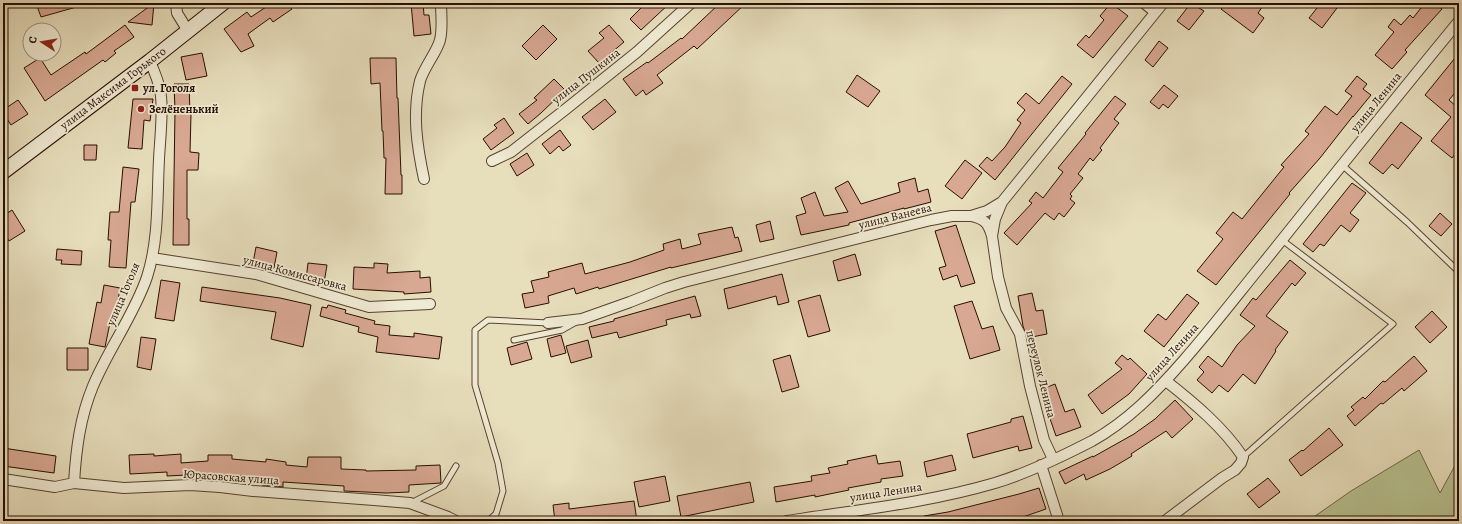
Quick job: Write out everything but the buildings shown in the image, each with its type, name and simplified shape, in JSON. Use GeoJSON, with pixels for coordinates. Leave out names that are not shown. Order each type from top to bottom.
{"type":"FeatureCollection","features":[{"type":"Feature","properties":{"kind":"street"},"geometry":{"type":"LineString","coordinates":[[176,3],[177,13],[188,31]]}},
{"type":"Feature","properties":{"kind":"street","name":"улица Максима Горького"},"geometry":{"type":"LineString","coordinates":[[3,172],[150,61],[223,3]]}},
{"type":"Feature","properties":{"kind":"street"},"geometry":{"type":"LineString","coordinates":[[424,179],[417,146],[415,125],[421,80],[440,41],[442,26],[441,3]]}},
{"type":"Feature","properties":{"kind":"street","name":"улица Пушкина"},"geometry":{"type":"LineString","coordinates":[[492,161],[511,152],[584,95],[637,52],[690,3]]}},
{"type":"Feature","properties":{"kind":"street"},"geometry":{"type":"LineString","coordinates":[[1144,3],[1155,12]]}},
{"type":"Feature","properties":{"kind":"street","name":"улица Ванеева"},"geometry":{"type":"LineString","coordinates":[[548,323],[582,319],[684,282],[931,220],[952,216],[971,216],[987,212],[1002,202],[1163,3]]}},
{"type":"Feature","properties":{"kind":"street","name":"улица Ленина"},"geometry":{"type":"LineString","coordinates":[[787,521],[919,501],[1014,477],[1092,440],[1128,417],[1166,380],[1203,338],[1459,21]]}},
{"type":"Feature","properties":{"kind":"street","name":"улица Гоголя"},"geometry":{"type":"LineString","coordinates":[[74,483],[76,453],[87,402],[102,368],[142,289],[152,258],[160,143],[161,95],[158,80],[150,61]]}},
{"type":"Feature","properties":{"kind":"street","name":"переулок Ленина"},"geometry":{"type":"LineString","coordinates":[[1002,202],[995,219],[992,236],[998,277],[1006,308],[1020,334],[1030,386],[1044,440],[1053,459]]}},
{"type":"Feature","properties":{"kind":"street"},"geometry":{"type":"LineString","coordinates":[[971,216],[982,219],[989,227],[992,236]]}},
{"type":"Feature","properties":{"kind":"street","name":"улица Комиссаровка"},"geometry":{"type":"LineString","coordinates":[[152,258],[256,274],[369,307],[430,304]]}},
{"type":"Feature","properties":{"kind":"street"},"geometry":{"type":"LineString","coordinates":[[1165,521],[1235,470],[1241,463],[1243,457],[1218,426],[1166,380]]}},
{"type":"Feature","properties":{"kind":"street"},"geometry":{"type":"LineString","coordinates":[[1040,465],[1059,521]]}},
{"type":"Feature","properties":{"kind":"street","name":"Юрасовская улица"},"geometry":{"type":"LineString","coordinates":[[3,479],[55,487],[74,483],[124,488],[190,486],[220,487],[252,491],[410,503],[456,521]]}},
{"type":"Feature","properties":{"kind":"lane"},"geometry":{"type":"LineString","coordinates":[[1342,164],[1407,222],[1459,272]]}},
{"type":"Feature","properties":{"kind":"lane"},"geometry":{"type":"LineString","coordinates":[[1243,457],[1393,324],[1282,240]]}},
{"type":"Feature","properties":{"kind":"lane"},"geometry":{"type":"LineString","coordinates":[[514,340],[562,330],[582,319]]}},
{"type":"Feature","properties":{"kind":"lane"},"geometry":{"type":"LineString","coordinates":[[488,521],[496,514],[503,491],[498,463],[475,385],[475,330],[488,320],[548,323]]}},
{"type":"Feature","properties":{"kind":"lane"},"geometry":{"type":"LineString","coordinates":[[410,503],[444,486],[456,466]]}},
{"type":"Feature","properties":{"kind":"green space"},"geometry":{"type":"Polygon","coordinates":[[[1419,450],[1440,493],[1459,458],[1459,521],[1308,521],[1351,491],[1419,450]]]}},
{"type":"Feature","properties":{"kind":"place","name":"ул. Гоголя"},"geometry":{"type":"Point","coordinates":[135,88]}},
{"type":"Feature","properties":{"kind":"place","name":"Зелёненький"},"geometry":{"type":"Point","coordinates":[141,109]}}]}
